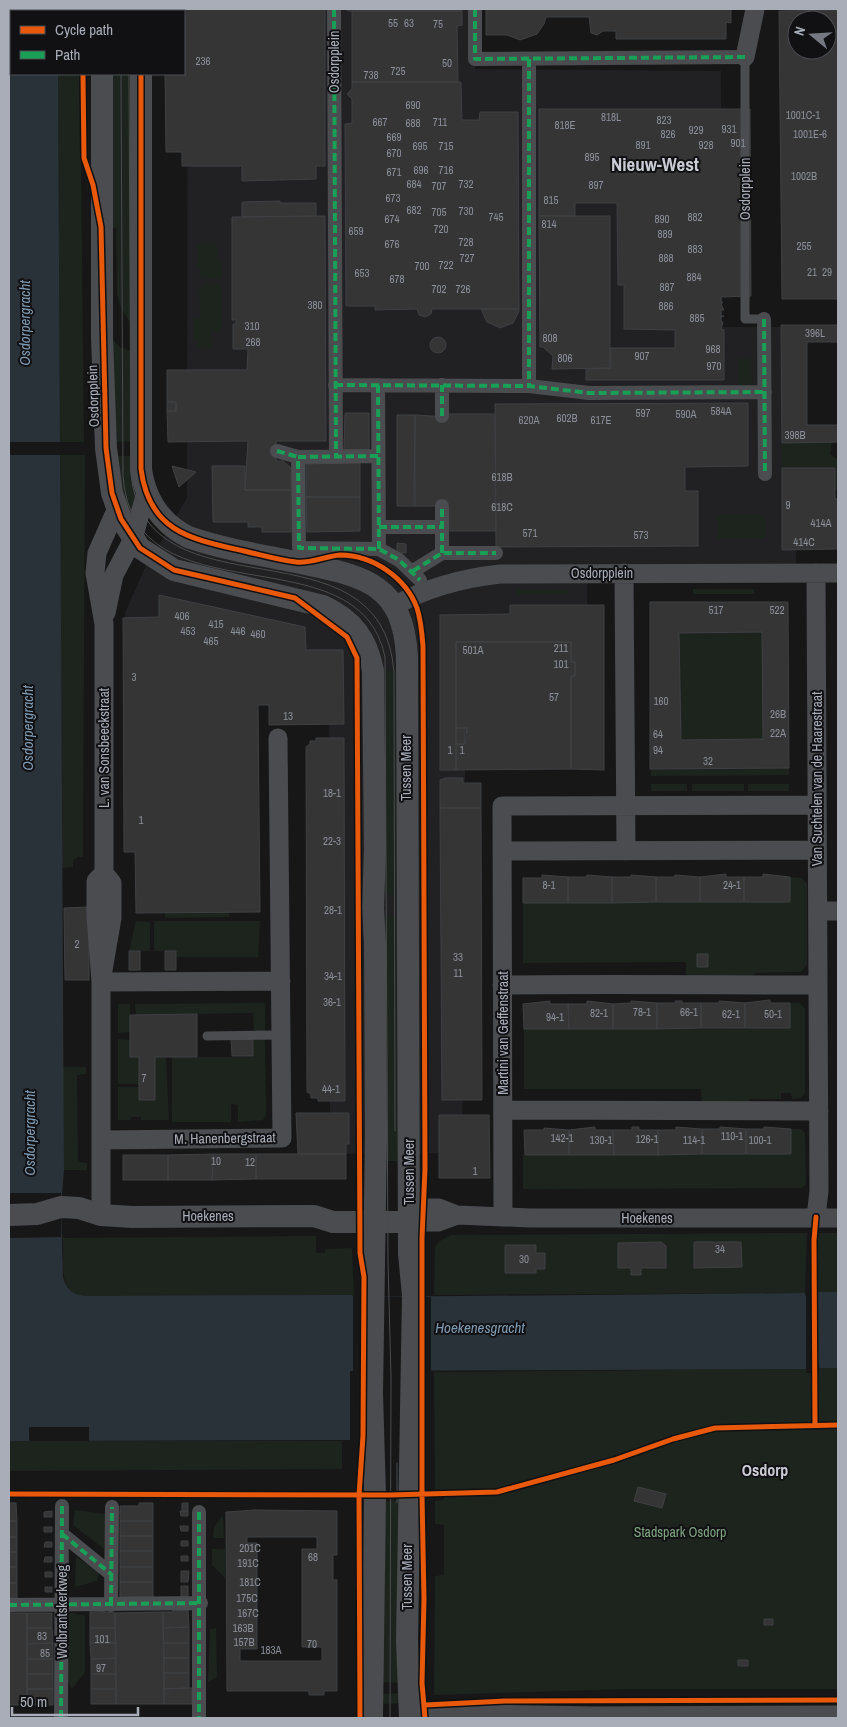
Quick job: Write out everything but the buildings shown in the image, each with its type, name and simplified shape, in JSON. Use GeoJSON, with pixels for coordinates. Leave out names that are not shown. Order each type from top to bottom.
{"type":"FeatureCollection","features":[{"type":"Feature","properties":{"kind":"street","name":"Osdorpplein"},"geometry":{"type":"LineString","coordinates":[[334,9],[336,456]]}},
{"type":"Feature","properties":{"kind":"street"},"geometry":{"type":"LineString","coordinates":[[475,9],[475,59],[745,57]]}},
{"type":"Feature","properties":{"kind":"street","name":"Osdorpplein"},"geometry":{"type":"LineString","coordinates":[[745,57],[755,9]]}},
{"type":"Feature","properties":{"kind":"street"},"geometry":{"type":"LineString","coordinates":[[529,59],[530,386]]}},
{"type":"Feature","properties":{"kind":"street","name":"Osdorpplein"},"geometry":{"type":"LineString","coordinates":[[102,75],[102,355],[106,448],[112,493],[117,508],[133,539],[149,555],[174,570],[323,606],[350,621],[361,635],[370,658],[373,671],[375,849],[373,908],[376,1056],[375,1215]]}},
{"type":"Feature","properties":{"kind":"street"},"geometry":{"type":"LineString","coordinates":[[141,75],[141,462],[146,492],[163,519],[188,538],[354,575],[374,585],[394,606]]}},
{"type":"Feature","properties":{"kind":"street","name":"Osdorpplein"},"geometry":{"type":"LineString","coordinates":[[764,319],[766,392],[765,474]]}},
{"type":"Feature","properties":{"kind":"street"},"geometry":{"type":"LineString","coordinates":[[335,385],[530,386],[586,393],[766,392]]}},
{"type":"Feature","properties":{"kind":"street"},"geometry":{"type":"LineString","coordinates":[[378,385],[379,549]]}},
{"type":"Feature","properties":{"kind":"street"},"geometry":{"type":"LineString","coordinates":[[442,385],[442,416]]}},
{"type":"Feature","properties":{"kind":"street"},"geometry":{"type":"LineString","coordinates":[[277,451],[298,457],[378,456]]}},
{"type":"Feature","properties":{"kind":"street"},"geometry":{"type":"LineString","coordinates":[[298,457],[299,548],[379,549],[399,560],[416,576],[442,553],[496,554]]}},
{"type":"Feature","properties":{"kind":"street","name":"L. van Sonsbeeckstraat"},"geometry":{"type":"LineString","coordinates":[[104,624],[114,575],[133,539],[146,492]]}},
{"type":"Feature","properties":{"kind":"street"},"geometry":{"type":"LineString","coordinates":[[442,506],[442,553]]}},
{"type":"Feature","properties":{"kind":"street","name":"L. van Sonsbeeckstraat"},"geometry":{"type":"LineString","coordinates":[[101,1215],[101,982],[112,918],[112,883],[104,873],[104,624],[95,573],[97,553],[117,508]]}},
{"type":"Feature","properties":{"kind":"street"},"geometry":{"type":"LineString","coordinates":[[379,527],[442,527]]}},
{"type":"Feature","properties":{"kind":"street","name":"Osdorpplein"},"geometry":{"type":"LineString","coordinates":[[394,606],[426,591],[482,576],[624,573],[838,573]]}},
{"type":"Feature","properties":{"kind":"street"},"geometry":{"type":"LineString","coordinates":[[624,573],[626,851]]}},
{"type":"Feature","properties":{"kind":"street","name":"Van Suchtelen van de Haarestraat"},"geometry":{"type":"LineString","coordinates":[[816,573],[819,1111],[819,1191],[816,1217]]}},
{"type":"Feature","properties":{"kind":"street","name":"Tussen Meer"},"geometry":{"type":"LineString","coordinates":[[394,606],[404,627],[407,657],[409,1262],[413,1295],[407,1631],[410,1718]]}},
{"type":"Feature","properties":{"kind":"street","name":"M. Hanenbergstraat"},"geometry":{"type":"LineString","coordinates":[[101,1140],[282,1138],[278,738]]}},
{"type":"Feature","properties":{"kind":"street","name":"Martini van Geffenstraat"},"geometry":{"type":"LineString","coordinates":[[503,1216],[502,806],[817,804]]}},
{"type":"Feature","properties":{"kind":"street"},"geometry":{"type":"LineString","coordinates":[[502,851],[817,850]]}},
{"type":"Feature","properties":{"kind":"street"},"geometry":{"type":"LineString","coordinates":[[818,911],[838,911]]}},
{"type":"Feature","properties":{"kind":"street"},"geometry":{"type":"LineString","coordinates":[[101,982],[281,981]]}},
{"type":"Feature","properties":{"kind":"street"},"geometry":{"type":"LineString","coordinates":[[502,985],[818,985]]}},
{"type":"Feature","properties":{"kind":"street"},"geometry":{"type":"LineString","coordinates":[[503,1110],[819,1111]]}},
{"type":"Feature","properties":{"kind":"street","name":"Hoekenes"},"geometry":{"type":"LineString","coordinates":[[9,1215],[61,1215],[79,1222],[101,1215],[314,1216],[332,1208],[375,1215],[409,1215],[438,1222],[457,1215],[530,1218],[838,1218]]}},
{"type":"Feature","properties":{"kind":"street"},"geometry":{"type":"LineString","coordinates":[[372,1718],[374,1533],[372,1393],[375,1215]]}},
{"type":"Feature","properties":{"kind":"street","name":"Wolbrantskerkweg"},"geometry":{"type":"LineString","coordinates":[[61,1718],[62,1506]]}},
{"type":"Feature","properties":{"kind":"street"},"geometry":{"type":"LineString","coordinates":[[111,1605],[112,1507]]}},
{"type":"Feature","properties":{"kind":"street"},"geometry":{"type":"LineString","coordinates":[[199,1512],[201,1603],[199,1718]]}},
{"type":"Feature","properties":{"kind":"street"},"geometry":{"type":"LineString","coordinates":[[62,1534],[111,1574]]}},
{"type":"Feature","properties":{"kind":"street"},"geometry":{"type":"LineString","coordinates":[[9,1605],[62,1606],[201,1603]]}},
{"type":"Feature","properties":{"kind":"street"},"geometry":{"type":"LineString","coordinates":[[415,1718],[426,1713],[505,1717],[838,1715]]}},
{"type":"Feature","properties":{"kind":"lane","name":"Osdorpplein"},"geometry":{"type":"LineString","coordinates":[[745,57],[746,319],[764,319]]}},
{"type":"Feature","properties":{"kind":"lane"},"geometry":{"type":"LineString","coordinates":[[206,1036],[281,1035]]}},
{"type":"Feature","properties":{"kind":"shaded area"},"geometry":{"type":"Polygon","coordinates":[[[188,9],[474,9],[475,69],[721,71],[722,327],[795,327],[796,565],[587,565],[587,653],[466,652],[462,1153],[330,1154],[329,655],[125,659],[125,613],[144,570],[187,498],[188,9]]]}},
{"type":"Feature","properties":{"kind":"green space"},"geometry":{"type":"Polygon","coordinates":[[[58,75],[80,75],[84,442],[60,442],[58,75]]]}},
{"type":"Feature","properties":{"kind":"green space"},"geometry":{"type":"Polygon","coordinates":[[[107,75],[133,75],[133,327],[121,308],[117,295],[116,228],[108,228],[107,75]]]}},
{"type":"Feature","properties":{"kind":"green space"},"geometry":{"type":"Polygon","coordinates":[[[197,243],[217,244],[217,262],[221,262],[222,279],[201,279],[199,268],[197,267],[197,243]]]}},
{"type":"Feature","properties":{"kind":"green space"},"geometry":{"type":"Polygon","coordinates":[[[202,284],[221,284],[222,332],[213,332],[211,323],[212,348],[198,348],[198,340],[193,340],[193,319],[200,319],[199,287],[202,287],[202,284]]]}},
{"type":"Feature","properties":{"kind":"green space"},"geometry":{"type":"Polygon","coordinates":[[[109,336],[120,347],[135,353],[135,441],[117,442],[109,336]]]}},
{"type":"Feature","properties":{"kind":"green space"},"geometry":{"type":"Polygon","coordinates":[[[739,359],[751,359],[752,389],[739,389],[739,359]]]}},
{"type":"Feature","properties":{"kind":"green space"},"geometry":{"type":"Polygon","coordinates":[[[832,442],[830,454],[838,460],[838,488],[835,490],[834,468],[782,468],[782,443],[832,442]]]}},
{"type":"Feature","properties":{"kind":"green space"},"geometry":{"type":"Polygon","coordinates":[[[60,455],[85,455],[83,857],[78,857],[73,861],[73,867],[62,868],[60,455]]]}},
{"type":"Feature","properties":{"kind":"green space"},"geometry":{"type":"Polygon","coordinates":[[[117,456],[135,456],[135,496],[131,517],[127,518],[117,456]]]}},
{"type":"Feature","properties":{"kind":"green space"},"geometry":{"type":"Polygon","coordinates":[[[717,515],[765,515],[765,538],[717,538],[717,515]]]}},
{"type":"Feature","properties":{"kind":"green space"},"geometry":{"type":"Polygon","coordinates":[[[693,589],[754,589],[754,594],[693,594],[693,589]]]}},
{"type":"Feature","properties":{"kind":"green space"},"geometry":{"type":"Polygon","coordinates":[[[515,590],[569,590],[569,595],[516,595],[515,590]]]}},
{"type":"Feature","properties":{"kind":"green space"},"geometry":{"type":"Polygon","coordinates":[[[762,632],[763,739],[681,740],[679,633],[762,632]]]}},
{"type":"Feature","properties":{"kind":"green space"},"geometry":{"type":"Polygon","coordinates":[[[378,671],[403,671],[398,895],[384,895],[378,671]]]}},
{"type":"Feature","properties":{"kind":"green space"},"geometry":{"type":"Polygon","coordinates":[[[789,768],[789,775],[651,776],[651,769],[789,768]]]}},
{"type":"Feature","properties":{"kind":"green space"},"geometry":{"type":"Polygon","coordinates":[[[651,784],[687,784],[687,791],[651,791],[651,784]]]}},
{"type":"Feature","properties":{"kind":"green space"},"geometry":{"type":"Polygon","coordinates":[[[692,784],[744,784],[744,791],[692,791],[692,784]]]}},
{"type":"Feature","properties":{"kind":"green space"},"geometry":{"type":"Polygon","coordinates":[[[748,784],[789,784],[789,791],[748,791],[748,784]]]}},
{"type":"Feature","properties":{"kind":"green space"},"geometry":{"type":"Polygon","coordinates":[[[790,877],[802,878],[807,884],[807,964],[801,972],[754,973],[754,981],[686,977],[686,962],[523,963],[523,903],[789,902],[790,877]]]}},
{"type":"Feature","properties":{"kind":"green space"},"geometry":{"type":"Polygon","coordinates":[[[229,912],[229,917],[165,918],[165,913],[229,912]]]}},
{"type":"Feature","properties":{"kind":"green space"},"geometry":{"type":"Polygon","coordinates":[[[384,915],[398,915],[403,1161],[381,1161],[384,915]]]}},
{"type":"Feature","properties":{"kind":"green space"},"geometry":{"type":"Polygon","coordinates":[[[136,921],[150,922],[150,951],[129,951],[136,921]]]}},
{"type":"Feature","properties":{"kind":"green space"},"geometry":{"type":"Polygon","coordinates":[[[154,921],[260,921],[258,957],[176,957],[176,951],[154,951],[154,921]]]}},
{"type":"Feature","properties":{"kind":"green space"},"geometry":{"type":"Polygon","coordinates":[[[265,1003],[265,1031],[254,1031],[253,1013],[136,1015],[135,1004],[265,1003]]]}},
{"type":"Feature","properties":{"kind":"green space"},"geometry":{"type":"Polygon","coordinates":[[[790,1003],[800,1003],[805,1009],[805,1092],[801,1098],[792,1099],[791,1093],[781,1093],[781,1099],[749,1099],[748,1107],[702,1107],[701,1089],[524,1089],[524,1029],[790,1028],[790,1003]]]}},
{"type":"Feature","properties":{"kind":"green space"},"geometry":{"type":"Polygon","coordinates":[[[118,1004],[130,1004],[130,1032],[118,1033],[118,1004]]]}},
{"type":"Feature","properties":{"kind":"green space"},"geometry":{"type":"Polygon","coordinates":[[[118,1039],[130,1040],[130,1056],[139,1057],[139,1084],[118,1084],[118,1039]]]}},
{"type":"Feature","properties":{"kind":"green space"},"geometry":{"type":"Polygon","coordinates":[[[254,1039],[265,1039],[266,1115],[263,1120],[238,1122],[238,1105],[231,1104],[231,1122],[172,1122],[172,1057],[253,1057],[254,1039]]]}},
{"type":"Feature","properties":{"kind":"green space"},"geometry":{"type":"Polygon","coordinates":[[[155,1057],[166,1057],[169,1120],[141,1120],[141,1117],[131,1117],[130,1120],[118,1120],[118,1087],[139,1087],[155,1057]]]}},
{"type":"Feature","properties":{"kind":"green space"},"geometry":{"type":"Polygon","coordinates":[[[63,1067],[86,1067],[86,1074],[77,1075],[78,1162],[87,1163],[87,1170],[64,1170],[63,1067]]]}},
{"type":"Feature","properties":{"kind":"green space"},"geometry":{"type":"Polygon","coordinates":[[[791,1129],[801,1129],[805,1133],[806,1184],[802,1188],[523,1189],[523,1155],[791,1154],[791,1129]]]}},
{"type":"Feature","properties":{"kind":"green space"},"geometry":{"type":"Polygon","coordinates":[[[807,1233],[805,1293],[434,1295],[435,1247],[440,1241],[451,1235],[807,1233]]]}},
{"type":"Feature","properties":{"kind":"green space"},"geometry":{"type":"Polygon","coordinates":[[[817,1233],[838,1233],[838,1292],[818,1292],[817,1233]]]}},
{"type":"Feature","properties":{"kind":"green space"},"geometry":{"type":"Polygon","coordinates":[[[62,1236],[64,1238],[316,1236],[316,1253],[325,1253],[325,1249],[352,1248],[354,1296],[80,1296],[72,1291],[64,1278],[62,1236]]]}},
{"type":"Feature","properties":{"kind":"green space","name":"Stadspark Osdorp"},"geometry":{"type":"Polygon","coordinates":[[[819,1368],[838,1368],[838,1689],[625,1689],[434,1695],[435,1576],[444,1575],[444,1525],[435,1524],[435,1501],[444,1500],[444,1491],[435,1490],[434,1372],[806,1369],[806,1373],[818,1373],[819,1368]]]}},
{"type":"Feature","properties":{"kind":"green space"},"geometry":{"type":"Polygon","coordinates":[[[9,1441],[342,1441],[342,1469],[9,1471],[9,1441]]]}},
{"type":"Feature","properties":{"kind":"green space"},"geometry":{"type":"Polygon","coordinates":[[[401,1500],[404,1683],[380,1682],[380,1501],[401,1500]]]}},
{"type":"Feature","properties":{"kind":"green space"},"geometry":{"type":"Polygon","coordinates":[[[75,1510],[106,1514],[104,1549],[73,1525],[75,1510]]]}},
{"type":"Feature","properties":{"kind":"green space"},"geometry":{"type":"Polygon","coordinates":[[[223,1515],[224,1538],[213,1538],[214,1527],[223,1515]]]}},
{"type":"Feature","properties":{"kind":"green space"},"geometry":{"type":"Polygon","coordinates":[[[212,1549],[225,1549],[225,1578],[212,1565],[212,1549]]]}},
{"type":"Feature","properties":{"kind":"green space"},"geometry":{"type":"Polygon","coordinates":[[[76,1557],[99,1571],[97,1581],[75,1587],[76,1557]]]}},
{"type":"Feature","properties":{"kind":"green space"},"geometry":{"type":"Polygon","coordinates":[[[68,1612],[85,1616],[85,1672],[72,1689],[64,1673],[68,1612]]]}},
{"type":"Feature","properties":{"kind":"green space"},"geometry":{"type":"Polygon","coordinates":[[[216,1628],[217,1677],[208,1682],[210,1629],[216,1628]]]}},
{"type":"Feature","properties":{"kind":"green space"},"geometry":{"type":"Polygon","coordinates":[[[404,1693],[402,1703],[384,1704],[379,1694],[404,1693]]]}},
{"type":"Feature","properties":{"kind":"water"},"geometry":{"type":"Polygon","coordinates":[[[9,9],[57,9],[10,10],[10,75],[58,75],[64,1170],[61,1207],[63,1276],[66,1284],[73,1292],[85,1296],[351,1295],[354,1297],[805,1293],[806,1298],[818,1298],[818,1292],[838,1292],[838,1368],[819,1368],[819,1364],[806,1364],[806,1369],[350,1371],[350,1440],[9,1441],[9,9]]]}},
{"type":"Feature","properties":{"kind":"pier"},"geometry":{"type":"Polygon","coordinates":[[[9,442],[62,442],[62,455],[9,455],[9,442]]]}},
{"type":"Feature","properties":{"kind":"pier"},"geometry":{"type":"Polygon","coordinates":[[[9,1193],[61,1193],[61,1237],[9,1238],[9,1193]]]}},
{"type":"Feature","properties":{"kind":"pier"},"geometry":{"type":"Polygon","coordinates":[[[806,1290],[808,1296],[816,1296],[817,1290],[817,1370],[816,1366],[808,1367],[806,1372],[806,1290]]]}},
{"type":"Feature","properties":{"kind":"pier"},"geometry":{"type":"Polygon","coordinates":[[[353,1297],[431,1297],[431,1372],[353,1371],[353,1297]]]}},
{"type":"Feature","properties":{"kind":"pier"},"geometry":{"type":"Polygon","coordinates":[[[29,1427],[89,1427],[89,1441],[29,1441],[29,1427]]]}},
{"type":"Feature","properties":{"kind":"tram line"},"geometry":{"type":"LineString","coordinates":[[121,75],[123,476],[136,521],[164,549],[203,565],[293,582],[334,595],[367,618],[385,657],[388,1262],[391,1377],[390,1718]]}},
{"type":"Feature","properties":{"kind":"tram line"},"geometry":{"type":"LineString","coordinates":[[129,75],[131,474],[146,519],[176,545],[217,560],[309,579],[350,595],[380,624],[394,672],[395,1131]]}},
{"type":"Feature","properties":{"kind":"tram line"},"geometry":{"type":"LineString","coordinates":[[397,1463],[397,1503]]}},
{"type":"Feature","properties":{"kind":"marked path"},"geometry":{"type":"LineString","coordinates":[[334,9],[336,457]]}},
{"type":"Feature","properties":{"kind":"marked path"},"geometry":{"type":"LineString","coordinates":[[475,9],[475,59],[745,57]]}},
{"type":"Feature","properties":{"kind":"marked path"},"geometry":{"type":"LineString","coordinates":[[529,59],[529,386]]}},
{"type":"Feature","properties":{"kind":"marked path"},"geometry":{"type":"LineString","coordinates":[[764,319],[765,474]]}},
{"type":"Feature","properties":{"kind":"marked path"},"geometry":{"type":"LineString","coordinates":[[335,385],[529,386],[589,393],[765,392]]}},
{"type":"Feature","properties":{"kind":"marked path"},"geometry":{"type":"LineString","coordinates":[[378,385],[379,549]]}},
{"type":"Feature","properties":{"kind":"marked path"},"geometry":{"type":"LineString","coordinates":[[442,385],[442,416]]}},
{"type":"Feature","properties":{"kind":"marked path"},"geometry":{"type":"LineString","coordinates":[[277,451],[298,457]]}},
{"type":"Feature","properties":{"kind":"marked path"},"geometry":{"type":"LineString","coordinates":[[378,456],[298,457],[299,548],[379,549],[399,560],[420,580]]}},
{"type":"Feature","properties":{"kind":"marked path"},"geometry":{"type":"LineString","coordinates":[[442,506],[442,553]]}},
{"type":"Feature","properties":{"kind":"marked path"},"geometry":{"type":"LineString","coordinates":[[379,527],[442,527]]}},
{"type":"Feature","properties":{"kind":"marked path"},"geometry":{"type":"LineString","coordinates":[[413,571],[442,553],[496,553]]}},
{"type":"Feature","properties":{"kind":"marked path"},"geometry":{"type":"LineString","coordinates":[[61,1718],[62,1506]]}},
{"type":"Feature","properties":{"kind":"marked path"},"geometry":{"type":"LineString","coordinates":[[111,1605],[112,1507]]}},
{"type":"Feature","properties":{"kind":"marked path"},"geometry":{"type":"LineString","coordinates":[[199,1512],[199,1718]]}},
{"type":"Feature","properties":{"kind":"marked path"},"geometry":{"type":"LineString","coordinates":[[62,1534],[111,1574]]}},
{"type":"Feature","properties":{"kind":"marked path"},"geometry":{"type":"LineString","coordinates":[[9,1605],[201,1603]]}},
{"type":"Feature","properties":{"kind":"cycle path"},"geometry":{"type":"LineString","coordinates":[[83,75],[84,158],[93,185],[101,227],[106,448],[112,493],[121,519],[140,548],[174,570],[295,598],[347,637],[357,658],[360,1253],[364,1277],[363,1436],[359,1495],[360,1718]]}},
{"type":"Feature","properties":{"kind":"cycle path"},"geometry":{"type":"LineString","coordinates":[[141,75],[141,469],[146,490],[153,507],[163,519],[176,529],[190,536],[225,547],[296,562],[306,562],[340,555],[352,556],[376,564],[387,570],[405,587],[417,608],[420,622],[423,646],[425,1169],[422,1238],[424,1599],[422,1683],[425,1718]]}},
{"type":"Feature","properties":{"kind":"cycle path"},"geometry":{"type":"LineString","coordinates":[[815,1425],[814,1240],[816,1217]]}},
{"type":"Feature","properties":{"kind":"cycle path"},"geometry":{"type":"LineString","coordinates":[[9,1494],[390,1495],[497,1492],[614,1460],[673,1439],[715,1428],[838,1425]]}},
{"type":"Feature","properties":{"kind":"cycle path"},"geometry":{"type":"LineString","coordinates":[[425,1705],[505,1701],[838,1700]]}},
{"type":"Feature","properties":{"kind":"district","name":"Nieuw-West"},"geometry":{"type":"Point","coordinates":[655,164]}},
{"type":"Feature","properties":{"kind":"district","name":"Osdorp"},"geometry":{"type":"Point","coordinates":[765,1470]}},
{"type":"Feature","properties":{"kind":"water label","name":"Osdorpergracht"},"geometry":{"type":"Point","coordinates":[24,323]}},
{"type":"Feature","properties":{"kind":"water label","name":"Osdorpergracht"},"geometry":{"type":"Point","coordinates":[27,728]}},
{"type":"Feature","properties":{"kind":"water label","name":"Osdorpergracht"},"geometry":{"type":"Point","coordinates":[29,1133]}},
{"type":"Feature","properties":{"kind":"water label","name":"Hoekenesgracht"},"geometry":{"type":"Point","coordinates":[480,1327]}}]}
